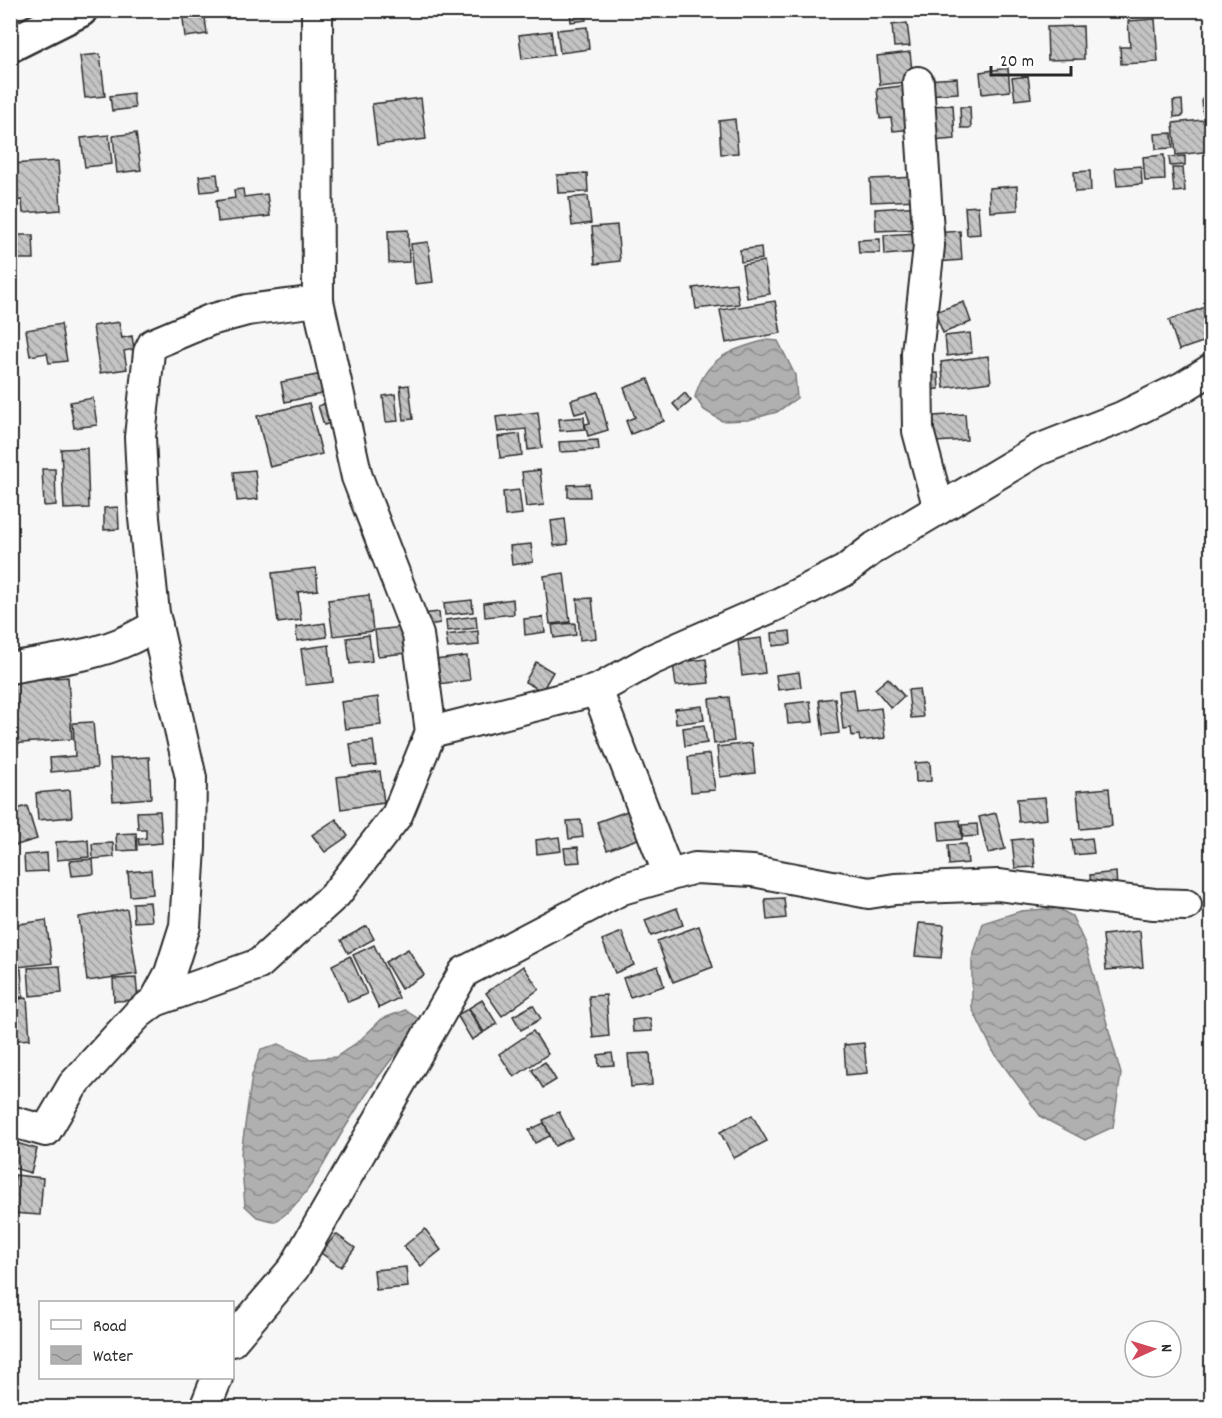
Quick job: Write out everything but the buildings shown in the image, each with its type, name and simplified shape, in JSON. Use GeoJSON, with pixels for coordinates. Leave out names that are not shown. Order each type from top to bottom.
{"type":"FeatureCollection","features":[{"type":"Feature","properties":{"kind":"street"},"geometry":{"type":"LineString","coordinates":[[10,45],[80,10]]}},
{"type":"Feature","properties":{"kind":"street"},"geometry":{"type":"LineString","coordinates":[[10,1121],[46,1131],[73,1084],[138,1014],[155,1001],[259,964],[336,894],[397,815],[431,732],[418,635],[357,477],[318,301],[317,10]]}},
{"type":"Feature","properties":{"kind":"street"},"geometry":{"type":"LineString","coordinates":[[918,82],[929,246],[917,353],[918,430],[939,509]]}},
{"type":"Feature","properties":{"kind":"street"},"geometry":{"type":"LineString","coordinates":[[155,1001],[170,973],[185,926],[190,848],[191,778],[153,613],[144,518],[140,437],[147,363],[153,344],[210,320],[247,310],[318,301]]}},
{"type":"Feature","properties":{"kind":"street"},"geometry":{"type":"LineString","coordinates":[[431,732],[597,690],[669,651],[772,607],[844,571],[875,547],[1038,450],[1122,417],[1183,387],[1212,369]]}},
{"type":"Feature","properties":{"kind":"street"},"geometry":{"type":"LineString","coordinates":[[10,668],[97,651],[126,641],[157,625]]}},
{"type":"Feature","properties":{"kind":"street"},"geometry":{"type":"LineString","coordinates":[[597,690],[669,875]]}},
{"type":"Feature","properties":{"kind":"street"},"geometry":{"type":"LineString","coordinates":[[234,1339],[294,1268],[464,972],[622,889],[695,868],[753,871],[869,893],[896,889],[998,885],[1154,904],[1186,905]]}},
{"type":"Feature","properties":{"kind":"street"},"geometry":{"type":"LineString","coordinates":[[204,1407],[216,1379]]}},
{"type":"Feature","properties":{"kind":"water"},"geometry":{"type":"Polygon","coordinates":[[[767,340],[778,341],[795,375],[797,398],[777,412],[748,420],[722,421],[704,410],[695,397],[705,373],[713,364],[721,357],[742,347],[767,340]]]}},
{"type":"Feature","properties":{"kind":"water"},"geometry":{"type":"Polygon","coordinates":[[[1057,908],[1072,916],[1085,944],[1121,1074],[1113,1127],[1085,1140],[1041,1117],[993,1051],[972,1008],[972,960],[983,923],[1021,911],[1057,908]]]}},
{"type":"Feature","properties":{"kind":"water"},"geometry":{"type":"Polygon","coordinates":[[[405,1010],[423,1022],[374,1083],[308,1189],[288,1212],[275,1222],[257,1217],[245,1206],[241,1154],[252,1075],[261,1049],[279,1044],[310,1059],[336,1057],[359,1041],[382,1019],[405,1010]]]}}]}
